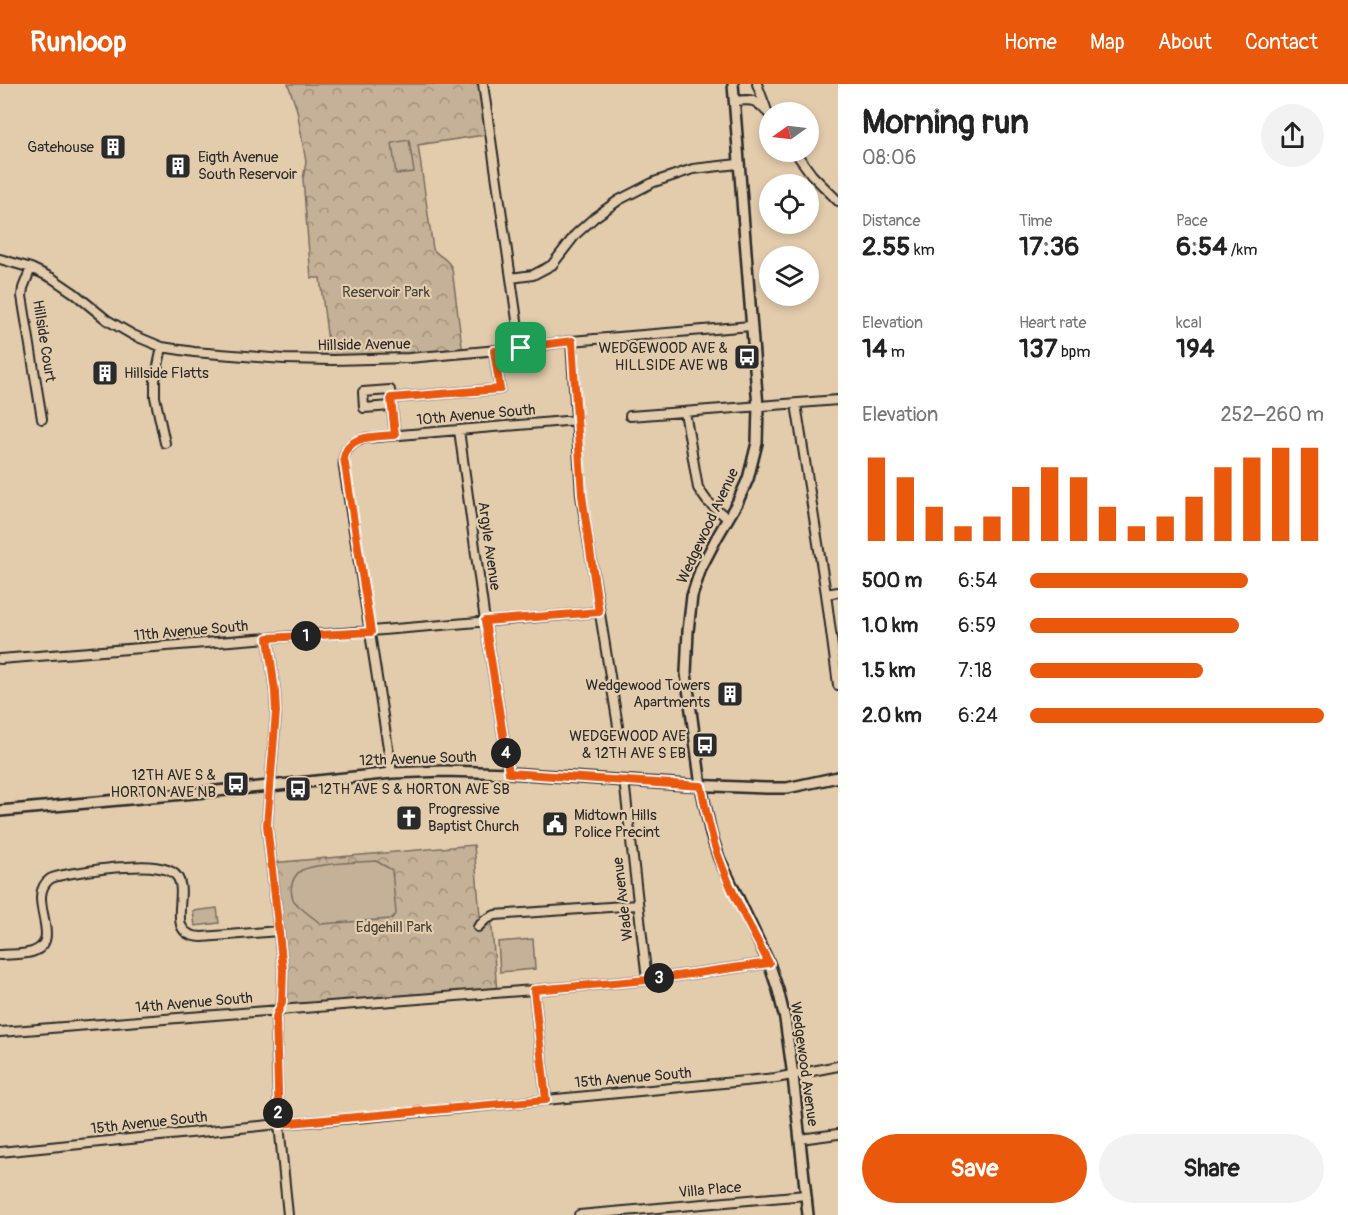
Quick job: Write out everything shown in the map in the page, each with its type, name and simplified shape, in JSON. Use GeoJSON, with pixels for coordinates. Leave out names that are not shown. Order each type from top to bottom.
{"type":"FeatureCollection","features":[{"type":"Feature","properties":{"kind":"main road","name":"Wedgewood Avenue"},"geometry":{"type":"LineString","coordinates":[[733,84],[758,407],[757,443],[748,479],[737,504],[701,568],[692,596],[686,673],[701,786],[710,831],[719,858],[743,912],[769,963],[785,1019],[808,1215]]}},
{"type":"Feature","properties":{"kind":"main road","name":"12th Avenue South"},"geometry":{"type":"LineString","coordinates":[[0,811],[270,786],[392,772],[509,773],[701,786],[787,788],[838,777]]}},
{"type":"Feature","properties":{"kind":"street"},"geometry":{"type":"LineString","coordinates":[[483,84],[521,348]]}},
{"type":"Feature","properties":{"kind":"street"},"geometry":{"type":"LineString","coordinates":[[757,84],[764,102]]}},
{"type":"Feature","properties":{"kind":"street"},"geometry":{"type":"LineString","coordinates":[[734,101],[752,100],[759,104]]}},
{"type":"Feature","properties":{"kind":"street"},"geometry":{"type":"LineString","coordinates":[[802,162],[838,201]]}},
{"type":"Feature","properties":{"kind":"street"},"geometry":{"type":"LineString","coordinates":[[511,278],[532,275],[552,265],[576,234],[595,217],[619,200],[654,182],[693,169],[738,164]]}},
{"type":"Feature","properties":{"kind":"street","name":"Hillside Avenue"},"geometry":{"type":"LineString","coordinates":[[0,259],[43,273],[67,288],[116,326],[133,335],[162,346],[194,352],[333,360],[409,358],[751,326]]}},
{"type":"Feature","properties":{"kind":"street","name":"Hillside Court"},"geometry":{"type":"LineString","coordinates":[[31,268],[22,296],[42,418]]}},
{"type":"Feature","properties":{"kind":"street"},"geometry":{"type":"LineString","coordinates":[[572,341],[582,495],[618,726]]}},
{"type":"Feature","properties":{"kind":"street"},"geometry":{"type":"LineString","coordinates":[[162,346],[155,388],[165,443]]}},
{"type":"Feature","properties":{"kind":"street"},"geometry":{"type":"LineString","coordinates":[[395,435],[392,402],[500,389],[494,351]]}},
{"type":"Feature","properties":{"kind":"street"},"geometry":{"type":"LineString","coordinates":[[630,416],[838,400]]}},
{"type":"Feature","properties":{"kind":"street"},"geometry":{"type":"LineString","coordinates":[[796,404],[838,685]]}},
{"type":"Feature","properties":{"kind":"street"},"geometry":{"type":"LineString","coordinates":[[685,412],[698,488],[706,501],[728,519]]}},
{"type":"Feature","properties":{"kind":"street","name":"10th Avenue South"},"geometry":{"type":"LineString","coordinates":[[371,632],[344,463],[346,450],[354,442],[365,438],[577,420]]}},
{"type":"Feature","properties":{"kind":"street","name":"Argyle Avenue"},"geometry":{"type":"LineString","coordinates":[[459,430],[485,621],[509,773]]}},
{"type":"Feature","properties":{"kind":"street"},"geometry":{"type":"LineString","coordinates":[[826,594],[838,592]]}},
{"type":"Feature","properties":{"kind":"street","name":"11th Avenue South"},"geometry":{"type":"LineString","coordinates":[[0,659],[371,632],[599,612]]}},
{"type":"Feature","properties":{"kind":"street"},"geometry":{"type":"LineString","coordinates":[[371,632],[392,772]]}},
{"type":"Feature","properties":{"kind":"street"},"geometry":{"type":"LineString","coordinates":[[268,638],[276,712],[267,825],[283,969],[282,1002],[276,1017],[279,1124],[288,1215]]}},
{"type":"Feature","properties":{"kind":"street","name":"Wade Avenue"},"geometry":{"type":"LineString","coordinates":[[624,780],[647,980]]}},
{"type":"Feature","properties":{"kind":"street"},"geometry":{"type":"LineString","coordinates":[[0,955],[30,953],[42,945],[47,931],[40,893],[50,878],[123,867],[160,868],[176,875],[181,886],[180,921],[184,930],[192,936],[198,938],[279,931]]}},
{"type":"Feature","properties":{"kind":"street"},"geometry":{"type":"LineString","coordinates":[[478,927],[495,915],[638,905]]}},
{"type":"Feature","properties":{"kind":"street","name":"14th Avenue South"},"geometry":{"type":"LineString","coordinates":[[0,1032],[647,980],[769,963]]}},
{"type":"Feature","properties":{"kind":"street"},"geometry":{"type":"LineString","coordinates":[[534,990],[546,1100]]}},
{"type":"Feature","properties":{"kind":"street","name":"15th Avenue South"},"geometry":{"type":"LineString","coordinates":[[0,1152],[793,1076],[838,1066]]}},
{"type":"Feature","properties":{"kind":"street"},"geometry":{"type":"LineString","coordinates":[[800,1139],[838,1134]]}},
{"type":"Feature","properties":{"kind":"street","name":"Villa Place"},"geometry":{"type":"LineString","coordinates":[[579,1215],[806,1195]]}},
{"type":"Feature","properties":{"kind":"green space","name":"Reservoir Park"},"geometry":{"type":"Polygon","coordinates":[[[288,84],[482,84],[490,134],[418,145],[433,249],[449,263],[452,269],[463,354],[318,359],[318,354],[328,342],[320,278],[311,278],[303,179],[306,162],[297,110],[288,84]]]}},
{"type":"Feature","properties":{"kind":"green space"},"geometry":{"type":"Polygon","coordinates":[[[409,140],[414,172],[396,174],[392,143],[409,140]]]}},
{"type":"Feature","properties":{"kind":"green space","name":"Edgehill Park"},"geometry":{"type":"Polygon","coordinates":[[[474,845],[480,916],[491,915],[497,993],[279,1010],[283,969],[271,863],[474,845]]]}},
{"type":"Feature","properties":{"kind":"green space"},"geometry":{"type":"Polygon","coordinates":[[[376,861],[392,870],[396,914],[391,919],[321,924],[293,899],[292,883],[302,870],[327,864],[376,861]]]}},
{"type":"Feature","properties":{"kind":"green space"},"geometry":{"type":"Polygon","coordinates":[[[217,908],[219,923],[195,926],[193,911],[217,908]]]}},
{"type":"Feature","properties":{"kind":"green space"},"geometry":{"type":"Polygon","coordinates":[[[533,939],[535,969],[500,972],[498,942],[533,939]]]}},
{"type":"Feature","properties":{"kind":"place","name":"Gatehouse"},"geometry":{"type":"Point","coordinates":[113,147]}},
{"type":"Feature","properties":{"kind":"place","name":"Eigth Avenue South Reservoir"},"geometry":{"type":"Point","coordinates":[178,166]}},
{"type":"Feature","properties":{"kind":"place","name":"WEDGEWOOD AVE & HILLSIDE AVE WB"},"geometry":{"type":"Point","coordinates":[747,357]}},
{"type":"Feature","properties":{"kind":"place","name":"Hillside Flatts"},"geometry":{"type":"Point","coordinates":[105,373]}},
{"type":"Feature","properties":{"kind":"place","name":"Wedgewood Towers Apartments"},"geometry":{"type":"Point","coordinates":[730,694]}},
{"type":"Feature","properties":{"kind":"place","name":"WEDGEWOOD AVE & 12TH AVE S EB"},"geometry":{"type":"Point","coordinates":[705,745]}},
{"type":"Feature","properties":{"kind":"place","name":"12TH AVE S & HORTON AVE NB"},"geometry":{"type":"Point","coordinates":[236,784]}},
{"type":"Feature","properties":{"kind":"place","name":"12TH AVE S & HORTON AVE SB"},"geometry":{"type":"Point","coordinates":[298,789]}},
{"type":"Feature","properties":{"kind":"place","name":"Progressive Baptist Church"},"geometry":{"type":"Point","coordinates":[409,818]}},
{"type":"Feature","properties":{"kind":"place","name":"Midtown Hills Police Precint"},"geometry":{"type":"Point","coordinates":[555,824]}},
{"type":"Feature","properties":{"kind":"route"},"geometry":{"type":"LineString","coordinates":[[572,341],[582,495],[599,612],[485,621],[509,773],[701,786],[710,831],[719,858],[769,963],[647,980],[534,990],[546,1100],[279,1124],[276,1017],[282,1002],[283,969],[267,825],[276,712],[268,638],[371,632],[344,463],[346,450],[354,442],[365,438],[395,435],[391,398],[500,389],[494,351],[521,348],[572,341]]}}]}
